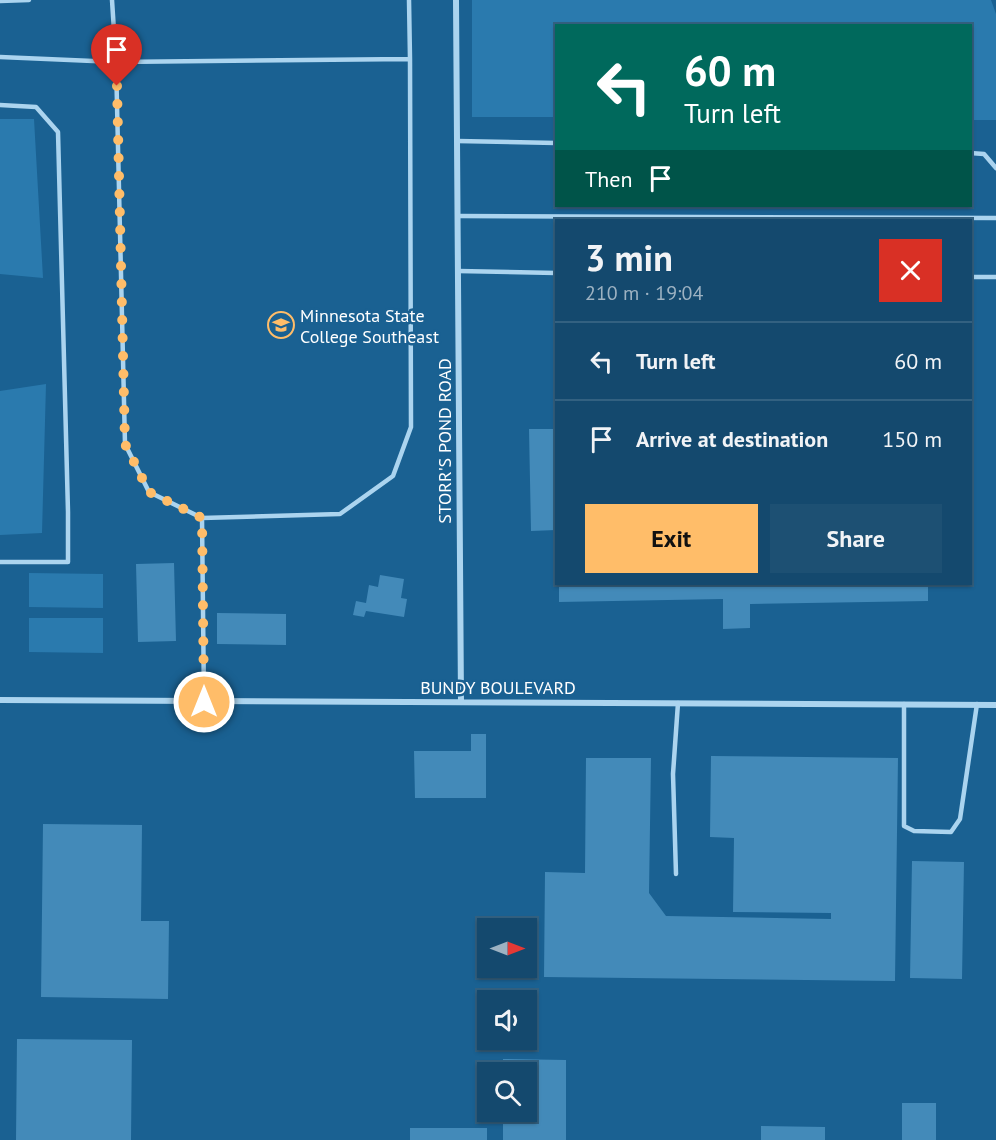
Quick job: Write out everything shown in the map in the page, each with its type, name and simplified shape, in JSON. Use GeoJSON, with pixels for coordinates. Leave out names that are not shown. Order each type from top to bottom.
{"type":"FeatureCollection","features":[{"type":"Feature","properties":{"kind":"street","name":"STORR'S POND ROAD"},"geometry":{"type":"LineString","coordinates":[[456,0],[461,702]]}},
{"type":"Feature","properties":{"kind":"street","name":"BUNDY BOULEVARD"},"geometry":{"type":"LineString","coordinates":[[0,700],[996,705]]}},
{"type":"Feature","properties":{"kind":"lane"},"geometry":{"type":"LineString","coordinates":[[0,2],[29,0]]}},
{"type":"Feature","properties":{"kind":"lane"},"geometry":{"type":"LineString","coordinates":[[112,0],[116,62],[125,444],[149,492],[202,518],[340,514],[393,476],[411,427],[411,59],[408,0]]}},
{"type":"Feature","properties":{"kind":"lane"},"geometry":{"type":"LineString","coordinates":[[0,57],[116,62],[411,59]]}},
{"type":"Feature","properties":{"kind":"lane"},"geometry":{"type":"LineString","coordinates":[[0,105],[36,107],[58,132],[68,512],[68,562],[0,562]]}},
{"type":"Feature","properties":{"kind":"lane"},"geometry":{"type":"LineString","coordinates":[[457,141],[555,143]]}},
{"type":"Feature","properties":{"kind":"lane"},"geometry":{"type":"LineString","coordinates":[[972,153],[984,154],[996,168]]}},
{"type":"Feature","properties":{"kind":"lane"},"geometry":{"type":"LineString","coordinates":[[458,216],[996,218]]}},
{"type":"Feature","properties":{"kind":"lane"},"geometry":{"type":"LineString","coordinates":[[458,272],[555,273]]}},
{"type":"Feature","properties":{"kind":"lane"},"geometry":{"type":"LineString","coordinates":[[972,277],[996,278]]}},
{"type":"Feature","properties":{"kind":"lane"},"geometry":{"type":"LineString","coordinates":[[202,518],[204,702]]}},
{"type":"Feature","properties":{"kind":"lane"},"geometry":{"type":"LineString","coordinates":[[676,874],[673,774],[678,703]]}},
{"type":"Feature","properties":{"kind":"lane"},"geometry":{"type":"LineString","coordinates":[[904,704],[904,826],[914,831],[951,832],[960,819],[977,704]]}},
{"type":"Feature","properties":{"kind":"shaded area"},"geometry":{"type":"Polygon","coordinates":[[[472,0],[991,0],[996,14],[996,120],[972,120],[972,24],[555,24],[555,117],[472,117],[472,0]]]}},
{"type":"Feature","properties":{"kind":"shaded area"},"geometry":{"type":"Polygon","coordinates":[[[0,119],[34,119],[43,278],[0,274],[0,119]]]}},
{"type":"Feature","properties":{"kind":"shaded area"},"geometry":{"type":"Polygon","coordinates":[[[46,384],[42,533],[0,535],[0,391],[46,384]]]}},
{"type":"Feature","properties":{"kind":"shaded area"},"geometry":{"type":"Polygon","coordinates":[[[29,573],[103,574],[103,608],[29,607],[29,573]]]}},
{"type":"Feature","properties":{"kind":"shaded area"},"geometry":{"type":"Polygon","coordinates":[[[29,618],[103,618],[103,653],[29,652],[29,618]]]}},
{"type":"Feature","properties":{"kind":"building"},"geometry":{"type":"Polygon","coordinates":[[[553,381],[555,381],[555,530],[531,531],[529,429],[554,429],[553,381]]]}},
{"type":"Feature","properties":{"kind":"building"},"geometry":{"type":"Polygon","coordinates":[[[174,563],[176,641],[138,642],[136,564],[174,563]]]}},
{"type":"Feature","properties":{"kind":"building"},"geometry":{"type":"Polygon","coordinates":[[[380,575],[404,579],[401,598],[407,599],[404,617],[366,611],[364,617],[353,615],[356,601],[366,603],[369,585],[378,587],[380,575]]]}},
{"type":"Feature","properties":{"kind":"building"},"geometry":{"type":"Polygon","coordinates":[[[559,585],[928,585],[928,601],[750,604],[750,628],[723,629],[723,599],[559,602],[559,585]]]}},
{"type":"Feature","properties":{"kind":"building"},"geometry":{"type":"Polygon","coordinates":[[[217,613],[286,614],[286,645],[217,644],[217,613]]]}},
{"type":"Feature","properties":{"kind":"building"},"geometry":{"type":"Polygon","coordinates":[[[471,734],[486,734],[486,798],[415,798],[414,751],[471,751],[471,734]]]}},
{"type":"Feature","properties":{"kind":"building"},"geometry":{"type":"Polygon","coordinates":[[[711,756],[898,758],[895,981],[544,977],[545,872],[585,873],[586,758],[651,758],[649,893],[666,916],[831,919],[831,913],[733,912],[734,838],[710,837],[711,756]]]}},
{"type":"Feature","properties":{"kind":"building"},"geometry":{"type":"Polygon","coordinates":[[[43,824],[142,825],[141,921],[169,921],[168,999],[41,997],[43,824]]]}},
{"type":"Feature","properties":{"kind":"building"},"geometry":{"type":"Polygon","coordinates":[[[912,861],[964,862],[962,979],[910,978],[912,861]]]}},
{"type":"Feature","properties":{"kind":"building"},"geometry":{"type":"Polygon","coordinates":[[[17,1039],[132,1040],[131,1140],[16,1140],[17,1039]]]}},
{"type":"Feature","properties":{"kind":"building"},"geometry":{"type":"Polygon","coordinates":[[[503,1059],[566,1060],[566,1140],[503,1140],[503,1122],[537,1122],[537,1062],[503,1062],[503,1059]]]}},
{"type":"Feature","properties":{"kind":"building"},"geometry":{"type":"Polygon","coordinates":[[[902,1103],[936,1103],[936,1140],[902,1140],[902,1103]]]}},
{"type":"Feature","properties":{"kind":"building"},"geometry":{"type":"Polygon","coordinates":[[[761,1126],[825,1127],[825,1140],[761,1140],[761,1126]]]}},
{"type":"Feature","properties":{"kind":"building"},"geometry":{"type":"Polygon","coordinates":[[[410,1128],[487,1128],[487,1140],[410,1140],[410,1128]]]}},
{"type":"Feature","properties":{"kind":"place","name":"Minnesota State College Southeast"},"geometry":{"type":"Point","coordinates":[281,325]}},
{"type":"Feature","properties":{"kind":"route"},"geometry":{"type":"LineString","coordinates":[[117,86],[125,444],[149,492],[202,518],[204,702]]}}]}
